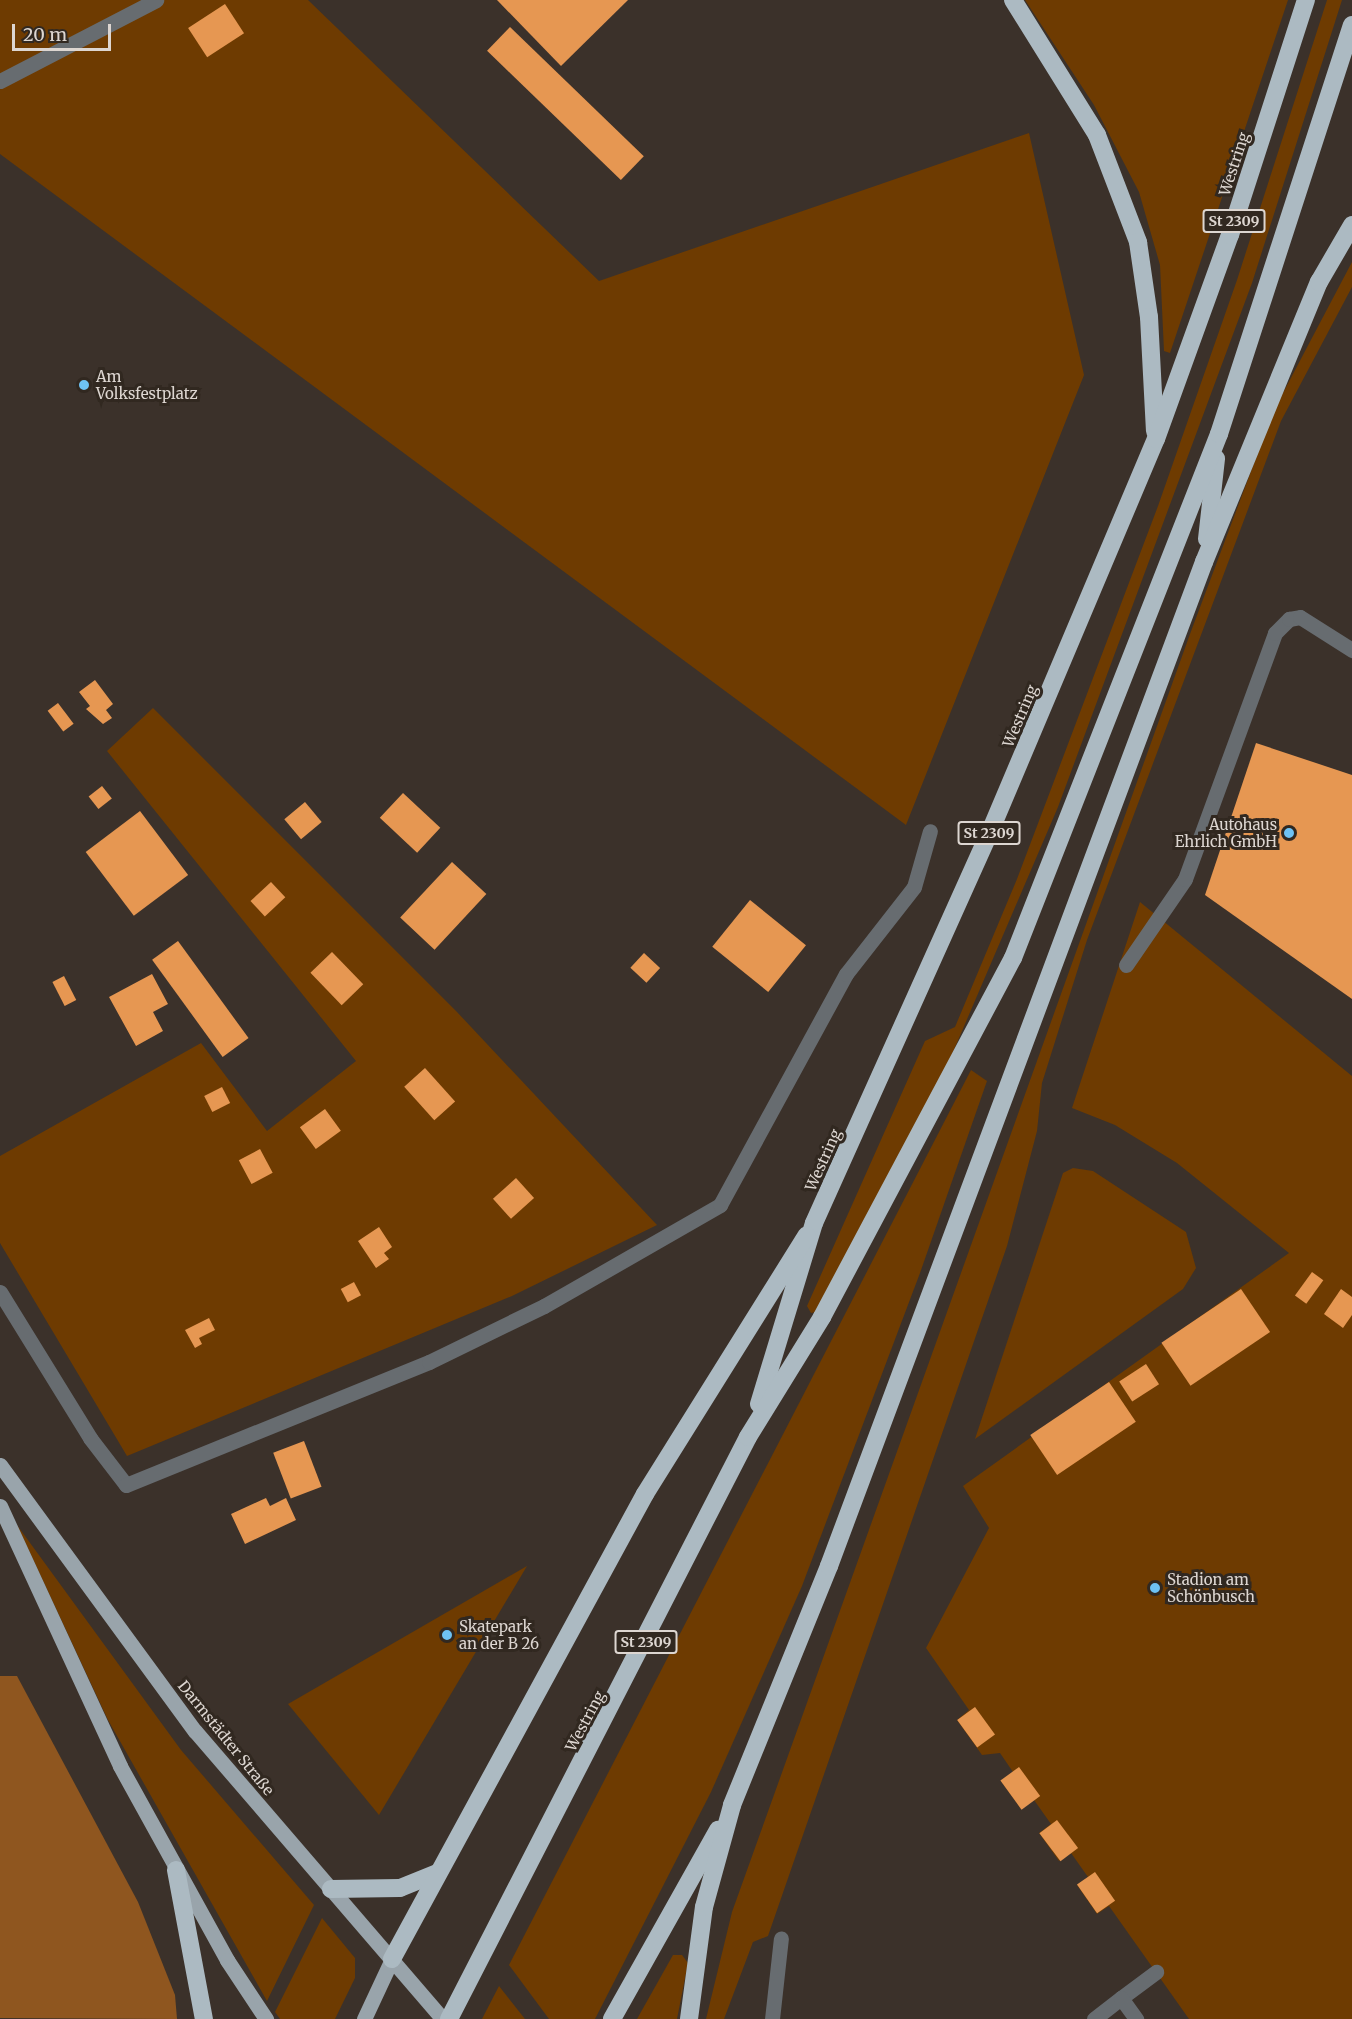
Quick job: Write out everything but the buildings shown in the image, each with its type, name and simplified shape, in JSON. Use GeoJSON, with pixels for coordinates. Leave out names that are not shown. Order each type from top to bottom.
{"type":"FeatureCollection","features":[{"type":"Feature","properties":{"kind":"highway"},"geometry":{"type":"LineString","coordinates":[[1013,0],[1097,135],[1138,242],[1149,317],[1156,440]]}},
{"type":"Feature","properties":{"kind":"highway","name":"Westring"},"geometry":{"type":"LineString","coordinates":[[748,1437],[792,1307],[814,1223],[989,834],[1156,440],[1230,235],[1305,0]]}},
{"type":"Feature","properties":{"kind":"highway","name":"Westring"},"geometry":{"type":"LineString","coordinates":[[449,2019],[748,1437],[822,1317],[1013,958],[1219,434],[1352,25]]}},
{"type":"Feature","properties":{"kind":"highway"},"geometry":{"type":"LineString","coordinates":[[689,2019],[704,1907],[732,1805],[829,1566],[1204,562],[1318,282],[1352,225]]}},
{"type":"Feature","properties":{"kind":"highway"},"geometry":{"type":"LineString","coordinates":[[1204,562],[1219,434]]}},
{"type":"Feature","properties":{"kind":"highway"},"geometry":{"type":"LineString","coordinates":[[392,1959],[645,1494],[730,1352],[814,1223]]}},
{"type":"Feature","properties":{"kind":"highway"},"geometry":{"type":"LineString","coordinates":[[612,2019],[732,1805]]}},
{"type":"Feature","properties":{"kind":"highway"},"geometry":{"type":"LineString","coordinates":[[177,1870],[204,2019]]}},
{"type":"Feature","properties":{"kind":"highway"},"geometry":{"type":"LineString","coordinates":[[331,1889],[400,1887],[437,1873]]}},
{"type":"Feature","properties":{"kind":"main road","name":"Darmstädter Straße"},"geometry":{"type":"LineString","coordinates":[[0,1465],[195,1731],[443,2019]]}},
{"type":"Feature","properties":{"kind":"main road"},"geometry":{"type":"LineString","coordinates":[[0,1506],[120,1766],[177,1870],[266,2019]]}},
{"type":"Feature","properties":{"kind":"main road"},"geometry":{"type":"LineString","coordinates":[[364,2019],[392,1959]]}},
{"type":"Feature","properties":{"kind":"lane"},"geometry":{"type":"LineString","coordinates":[[0,81],[156,0]]}},
{"type":"Feature","properties":{"kind":"lane"},"geometry":{"type":"LineString","coordinates":[[1126,965],[1185,879],[1275,633],[1288,619],[1300,617],[1352,650]]}},
{"type":"Feature","properties":{"kind":"lane"},"geometry":{"type":"LineString","coordinates":[[0,1292],[90,1438],[126,1485],[429,1362],[544,1306],[720,1204],[846,974],[914,887],[930,831]]}},
{"type":"Feature","properties":{"kind":"lane"},"geometry":{"type":"LineString","coordinates":[[772,2019],[782,1938]]}},
{"type":"Feature","properties":{"kind":"lane"},"geometry":{"type":"LineString","coordinates":[[1095,2019],[1156,1972]]}},
{"type":"Feature","properties":{"kind":"lane"},"geometry":{"type":"LineString","coordinates":[[1121,1998],[1136,2019]]}},
{"type":"Feature","properties":{"kind":"shaded area"},"geometry":{"type":"Polygon","coordinates":[[[0,0],[308,0],[599,281],[1029,133],[1084,375],[906,825],[0,154],[0,0]]]}},
{"type":"Feature","properties":{"kind":"shaded area"},"geometry":{"type":"Polygon","coordinates":[[[1025,0],[1288,0],[1170,353],[1164,351],[1160,265],[1139,192],[1094,105],[1025,0]]]}},
{"type":"Feature","properties":{"kind":"shaded area"},"geometry":{"type":"Polygon","coordinates":[[[1327,0],[1342,0],[1252,283],[1058,807],[944,1073],[816,1312],[811,1313],[807,1306],[925,1041],[955,1027],[1017,879],[1158,506],[1237,280],[1327,0]]]}},
{"type":"Feature","properties":{"kind":"shaded area"},"geometry":{"type":"Polygon","coordinates":[[[1352,262],[1352,287],[1281,421],[1087,940],[1042,1083],[1037,1131],[1007,1246],[768,1936],[753,1942],[724,2019],[706,2019],[732,1912],[1190,634],[1274,410],[1352,262]]]}},
{"type":"Feature","properties":{"kind":"shaded area"},"geometry":{"type":"Polygon","coordinates":[[[153,708],[457,1012],[657,1225],[512,1296],[127,1456],[0,1243],[0,1156],[201,1043],[267,1131],[356,1061],[107,751],[153,708]]]}},
{"type":"Feature","properties":{"kind":"shaded area","name":"Stadion am Schönbusch"},"geometry":{"type":"Polygon","coordinates":[[[1140,902],[1352,1076],[1352,2019],[1189,2019],[1109,1906],[1097,1914],[1077,1885],[1088,1877],[1071,1853],[1059,1861],[1039,1833],[1051,1824],[1034,1800],[1021,1809],[1001,1781],[1013,1772],[1000,1753],[982,1755],[957,1720],[969,1710],[926,1648],[989,1528],[963,1486],[1289,1253],[1177,1163],[1115,1125],[1072,1108],[1140,902]]]}},
{"type":"Feature","properties":{"kind":"shaded area"},"geometry":{"type":"Polygon","coordinates":[[[971,1070],[987,1081],[920,1273],[802,1586],[711,1792],[595,2019],[549,2019],[509,1965],[971,1070]]]}},
{"type":"Feature","properties":{"kind":"shaded area"},"geometry":{"type":"Polygon","coordinates":[[[1073,1168],[1093,1171],[1186,1232],[1196,1268],[1183,1289],[975,1439],[1063,1173],[1073,1168]]]}},
{"type":"Feature","properties":{"kind":"shaded area"},"geometry":{"type":"Polygon","coordinates":[[[17,1525],[181,1750],[314,1905],[267,2001],[108,1720],[17,1525]]]}},
{"type":"Feature","properties":{"kind":"shaded area","name":"Skatepark an der B 26"},"geometry":{"type":"Polygon","coordinates":[[[527,1566],[379,1815],[288,1704],[527,1566]]]}},
{"type":"Feature","properties":{"kind":"shaded area"},"geometry":{"type":"Polygon","coordinates":[[[0,1676],[17,1676],[138,1902],[175,1995],[177,2019],[0,2018],[0,1676]]]}},
{"type":"Feature","properties":{"kind":"shaded area"},"geometry":{"type":"Polygon","coordinates":[[[322,1918],[355,1958],[355,1978],[335,2019],[280,2019],[275,2012],[322,1918]]]}},
{"type":"Feature","properties":{"kind":"shaded area"},"geometry":{"type":"Polygon","coordinates":[[[673,1955],[682,1955],[688,1963],[677,2019],[637,2019],[673,1955]]]}},
{"type":"Feature","properties":{"kind":"shaded area"},"geometry":{"type":"Polygon","coordinates":[[[499,1986],[525,2019],[482,2019],[499,1986]]]}},
{"type":"Feature","properties":{"kind":"place","name":"Am Volksfestplatz"},"geometry":{"type":"Point","coordinates":[84,385]}},
{"type":"Feature","properties":{"kind":"place","name":"Autohaus Ehrlich GmbH"},"geometry":{"type":"Point","coordinates":[1289,833]}},
{"type":"Feature","properties":{"kind":"place","name":"Stadion am Schönbusch"},"geometry":{"type":"Point","coordinates":[1155,1588]}},
{"type":"Feature","properties":{"kind":"place","name":"Skatepark an der B 26"},"geometry":{"type":"Point","coordinates":[447,1635]}}]}
